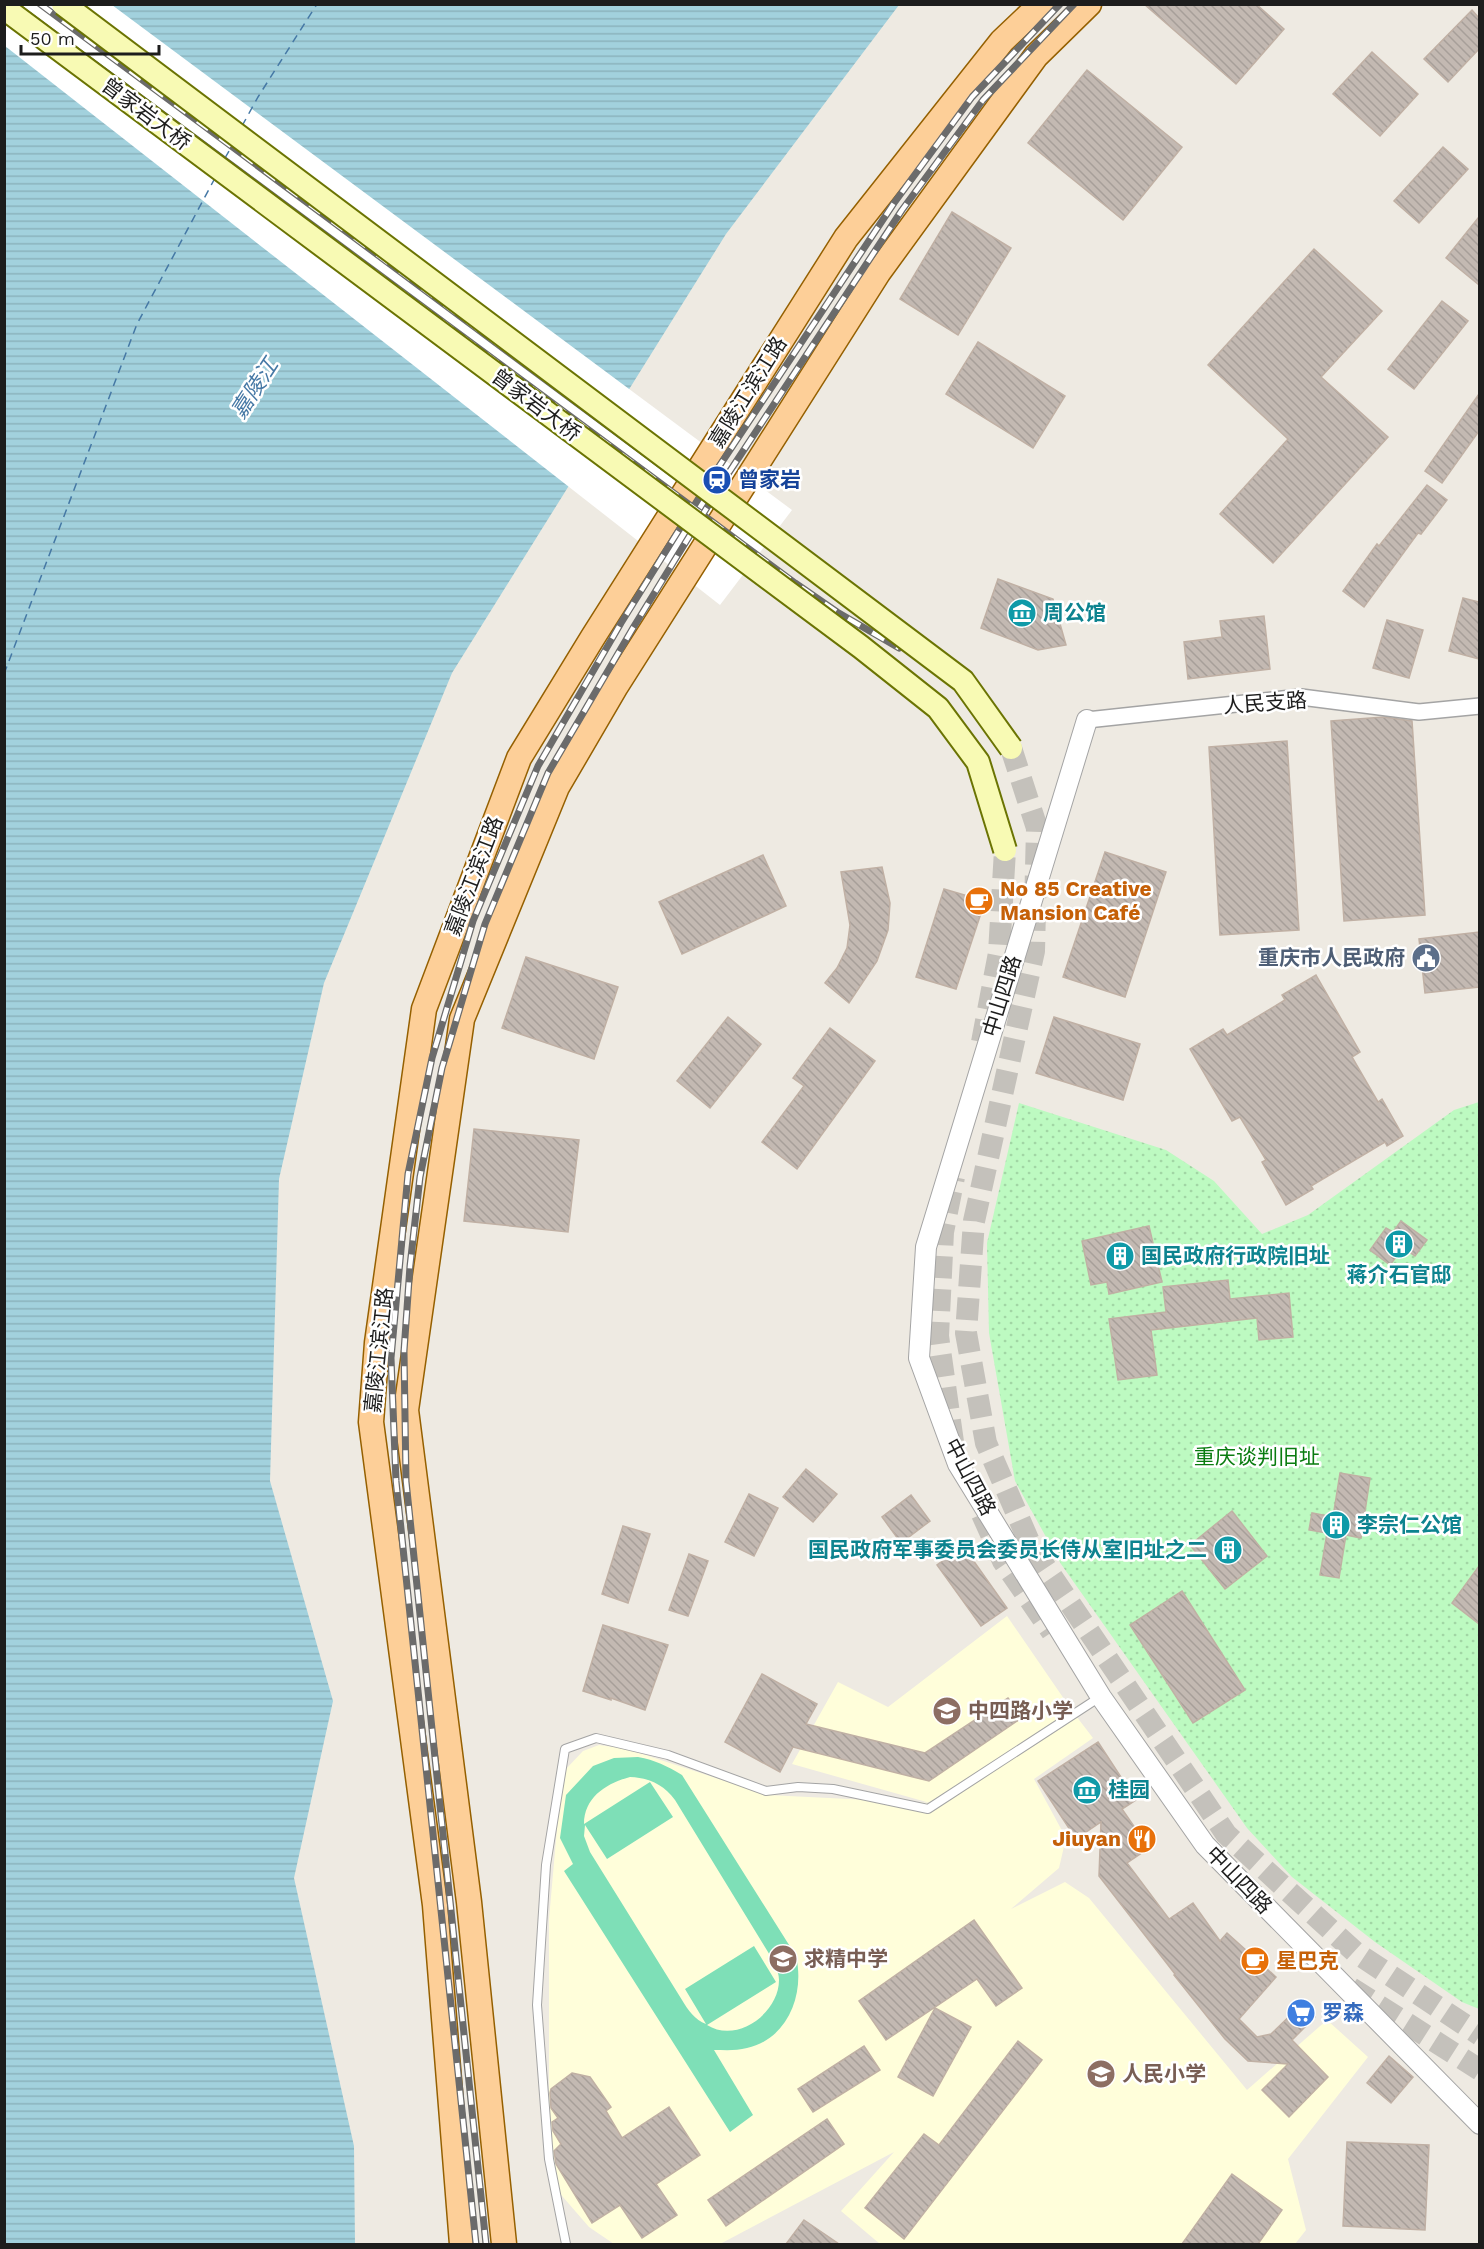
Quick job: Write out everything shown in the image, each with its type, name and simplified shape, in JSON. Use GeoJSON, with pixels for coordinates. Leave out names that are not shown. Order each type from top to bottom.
{"type":"FeatureCollection","features":[{"type":"Feature","properties":{"kind":"main road","name":"曾家岩大桥"},"geometry":{"type":"LineString","coordinates":[[63,4],[963,681],[1011,748]]}},
{"type":"Feature","properties":{"kind":"main road","name":"嘉陵江滨江路"},"geometry":{"type":"LineString","coordinates":[[462,2244],[435,1905],[371,1422],[377,1343],[424,1009],[519,758],[574,668],[846,238],[1002,41],[1041,4]]}},
{"type":"Feature","properties":{"kind":"main road","name":"嘉陵江滨江路"},"geometry":{"type":"LineString","coordinates":[[504,2244],[469,1902],[406,1410],[462,1018],[557,787],[616,686],[878,273],[1036,56],[1089,4]]}},
{"type":"Feature","properties":{"kind":"main road","name":"曾家岩大桥"},"geometry":{"type":"LineString","coordinates":[[4,8],[861,647],[938,708],[978,762],[1005,850]]}},
{"type":"Feature","properties":{"kind":"street","name":"人民支路"},"geometry":{"type":"LineString","coordinates":[[1087,720],[1301,697],[1419,712],[1479,706]]}},
{"type":"Feature","properties":{"kind":"street","name":"中山四路"},"geometry":{"type":"LineString","coordinates":[[1087,720],[926,1247],[919,1358],[958,1464],[1101,1696],[1205,1845],[1479,2124]]}},
{"type":"Feature","properties":{"kind":"lane"},"geometry":{"type":"LineString","coordinates":[[566,2244],[549,2159],[537,2005],[546,1865],[565,1749],[596,1738],[668,1755],[766,1791],[798,1787],[833,1789],[928,1809],[1101,1696]]}},
{"type":"Feature","properties":{"kind":"shaded area","name":"求精中学"},"geometry":{"type":"Polygon","coordinates":[[[1007,1616],[1093,1738],[1034,1779],[1066,1838],[1059,1868],[1011,1909],[1065,1882],[1089,1898],[1247,2090],[1327,2020],[1368,2057],[1288,2159],[1306,2230],[1295,2244],[880,2244],[841,2211],[894,2152],[720,2244],[614,2244],[589,2227],[556,2189],[549,2159],[549,1919],[559,1806],[566,1769],[583,1751],[599,1745],[627,1749],[768,1795],[930,1803],[792,1764],[838,1682],[888,1707],[1007,1616]]]}},
{"type":"Feature","properties":{"kind":"green space","name":"重庆谈判旧址"},"geometry":{"type":"Polygon","coordinates":[[[1479,1102],[1479,2009],[1462,2002],[1375,1942],[1292,1877],[1247,1828],[1061,1564],[1015,1481],[989,1333],[987,1243],[1019,1103],[1166,1150],[1214,1181],[1262,1234],[1308,1215],[1454,1110],[1479,1102]]]}},
{"type":"Feature","properties":{"kind":"green space"},"geometry":{"type":"Polygon","coordinates":[[[614,1758],[644,1758],[682,1775],[796,1956],[798,1985],[790,2013],[783,2025],[761,2043],[739,2050],[714,2050],[753,2115],[730,2132],[564,1871],[573,1864],[560,1838],[566,1795],[593,1766],[614,1758]],[[630,1777],[613,1783],[598,1793],[588,1806],[584,1824],[650,1782],[673,1817],[607,1859],[585,1825],[584,1836],[590,1852],[684,2004],[698,2020],[706,2024],[685,1989],[754,1946],[776,1982],[707,2025],[719,2030],[731,2031],[743,2028],[764,2014],[772,2004],[779,1980],[776,1965],[675,1800],[660,1786],[649,1780],[630,1777]]]}},
{"type":"Feature","properties":{"kind":"water","name":"嘉陵江"},"geometry":{"type":"Polygon","coordinates":[[[5,5],[899,5],[726,234],[452,673],[324,983],[279,1179],[270,1481],[333,1701],[294,1878],[354,2146],[355,2244],[5,2244],[5,5]]]}},
{"type":"Feature","properties":{"kind":"pier"},"geometry":{"type":"Polygon","coordinates":[[[4,5],[112,5],[792,510],[720,605],[5,46],[4,5]]]}},
{"type":"Feature","properties":{"kind":"building"},"geometry":{"type":"Polygon","coordinates":[[[1144,4],[1256,4],[1284,29],[1236,84],[1144,4]]]}},
{"type":"Feature","properties":{"kind":"building"},"geometry":{"type":"Polygon","coordinates":[[[1472,10],[1479,18],[1479,49],[1448,82],[1424,59],[1472,10]]]}},
{"type":"Feature","properties":{"kind":"building"},"geometry":{"type":"Polygon","coordinates":[[[1372,52],[1418,94],[1380,136],[1333,94],[1372,52]]]}},
{"type":"Feature","properties":{"kind":"building"},"geometry":{"type":"Polygon","coordinates":[[[1087,70],[1182,147],[1123,220],[1028,143],[1087,70]]]}},
{"type":"Feature","properties":{"kind":"building"},"geometry":{"type":"Polygon","coordinates":[[[1443,147],[1468,169],[1419,223],[1394,201],[1443,147]]]}},
{"type":"Feature","properties":{"kind":"building"},"geometry":{"type":"Polygon","coordinates":[[[952,212],[1011,248],[958,335],[900,299],[952,212]]]}},
{"type":"Feature","properties":{"kind":"building"},"geometry":{"type":"Polygon","coordinates":[[[1479,217],[1479,285],[1446,258],[1479,217]]]}},
{"type":"Feature","properties":{"kind":"building"},"geometry":{"type":"Polygon","coordinates":[[[1314,249],[1382,311],[1321,377],[1388,437],[1273,563],[1220,514],[1288,439],[1208,365],[1314,249]]]}},
{"type":"Feature","properties":{"kind":"building"},"geometry":{"type":"Polygon","coordinates":[[[1442,301],[1468,321],[1414,389],[1388,369],[1442,301]]]}},
{"type":"Feature","properties":{"kind":"building"},"geometry":{"type":"Polygon","coordinates":[[[978,342],[1065,396],[1033,448],[946,394],[978,342]]]}},
{"type":"Feature","properties":{"kind":"building"},"geometry":{"type":"Polygon","coordinates":[[[1479,394],[1479,431],[1442,483],[1425,471],[1479,394]]]}},
{"type":"Feature","properties":{"kind":"building"},"geometry":{"type":"Polygon","coordinates":[[[1427,485],[1447,500],[1421,534],[1418,533],[1364,607],[1343,591],[1377,544],[1379,546],[1427,485]]]}},
{"type":"Feature","properties":{"kind":"building","name":"周公馆"},"geometry":{"type":"Polygon","coordinates":[[[998,579],[1053,599],[1066,645],[1038,650],[981,628],[998,579]]]}},
{"type":"Feature","properties":{"kind":"building"},"geometry":{"type":"Polygon","coordinates":[[[1463,598],[1479,602],[1479,659],[1449,651],[1463,598]]]}},
{"type":"Feature","properties":{"kind":"building"},"geometry":{"type":"Polygon","coordinates":[[[1264,616],[1270,669],[1188,679],[1184,642],[1222,637],[1220,621],[1264,616]]]}},
{"type":"Feature","properties":{"kind":"building"},"geometry":{"type":"Polygon","coordinates":[[[1387,620],[1423,630],[1409,678],[1373,668],[1387,620]]]}},
{"type":"Feature","properties":{"kind":"building"},"geometry":{"type":"Polygon","coordinates":[[[1384,717],[1412,721],[1425,915],[1344,921],[1331,721],[1384,717]]]}},
{"type":"Feature","properties":{"kind":"building"},"geometry":{"type":"Polygon","coordinates":[[[1287,741],[1299,930],[1220,935],[1209,747],[1287,741]]]}},
{"type":"Feature","properties":{"kind":"building"},"geometry":{"type":"Polygon","coordinates":[[[1105,852],[1166,872],[1125,997],[1063,977],[1105,852]]]}},
{"type":"Feature","properties":{"kind":"building"},"geometry":{"type":"Polygon","coordinates":[[[763,855],[786,906],[682,954],[659,902],[763,855]]]}},
{"type":"Feature","properties":{"kind":"building"},"geometry":{"type":"Polygon","coordinates":[[[882,867],[890,903],[888,930],[877,961],[849,1003],[825,983],[837,968],[847,948],[850,925],[841,872],[882,867]]]}},
{"type":"Feature","properties":{"kind":"building"},"geometry":{"type":"Polygon","coordinates":[[[944,889],[985,901],[956,989],[916,977],[944,889]]]}},
{"type":"Feature","properties":{"kind":"building"},"geometry":{"type":"Polygon","coordinates":[[[1479,932],[1479,987],[1425,993],[1419,939],[1479,932]]]}},
{"type":"Feature","properties":{"kind":"building"},"geometry":{"type":"Polygon","coordinates":[[[526,957],[618,987],[594,1059],[502,1028],[526,957]]]}},
{"type":"Feature","properties":{"kind":"building"},"geometry":{"type":"Polygon","coordinates":[[[1316,975],[1360,1052],[1352,1057],[1378,1102],[1382,1099],[1403,1136],[1387,1146],[1385,1142],[1311,1186],[1313,1189],[1286,1205],[1262,1162],[1266,1160],[1240,1117],[1232,1121],[1190,1049],[1223,1029],[1227,1035],[1285,1000],[1282,995],[1316,975]]]}},
{"type":"Feature","properties":{"kind":"building"},"geometry":{"type":"Polygon","coordinates":[[[728,1017],[761,1044],[710,1108],[677,1081],[728,1017]]]}},
{"type":"Feature","properties":{"kind":"building"},"geometry":{"type":"Polygon","coordinates":[[[1054,1017],[1140,1044],[1123,1100],[1036,1073],[1054,1017]]]}},
{"type":"Feature","properties":{"kind":"building"},"geometry":{"type":"Polygon","coordinates":[[[830,1028],[875,1061],[797,1169],[762,1142],[804,1086],[793,1078],[830,1028]]]}},
{"type":"Feature","properties":{"kind":"building"},"geometry":{"type":"Polygon","coordinates":[[[474,1129],[579,1140],[568,1232],[464,1221],[474,1129]]]}},
{"type":"Feature","properties":{"kind":"building","name":"蒋介石官邸"},"geometry":{"type":"Polygon","coordinates":[[[1401,1221],[1427,1240],[1415,1256],[1403,1248],[1390,1265],[1370,1250],[1386,1228],[1393,1232],[1401,1221]]]}},
{"type":"Feature","properties":{"kind":"building","name":"国民政府行政院旧址"},"geometry":{"type":"Polygon","coordinates":[[[1149,1226],[1162,1282],[1109,1294],[1107,1282],[1091,1285],[1082,1241],[1149,1226]]]}},
{"type":"Feature","properties":{"kind":"building"},"geometry":{"type":"Polygon","coordinates":[[[1228,1280],[1230,1299],[1289,1293],[1293,1337],[1259,1340],[1257,1318],[1151,1330],[1157,1375],[1118,1380],[1109,1319],[1166,1312],[1163,1287],[1228,1280]]]}},
{"type":"Feature","properties":{"kind":"building"},"geometry":{"type":"Polygon","coordinates":[[[806,1469],[837,1494],[813,1522],[783,1497],[806,1469]]]}},
{"type":"Feature","properties":{"kind":"building","name":"李宗仁公馆"},"geometry":{"type":"Polygon","coordinates":[[[1340,1473],[1370,1478],[1361,1538],[1346,1535],[1339,1578],[1320,1575],[1327,1533],[1309,1530],[1312,1513],[1333,1517],[1340,1473]]]}},
{"type":"Feature","properties":{"kind":"building"},"geometry":{"type":"Polygon","coordinates":[[[749,1494],[778,1508],[754,1556],[725,1542],[749,1494]]]}},
{"type":"Feature","properties":{"kind":"building"},"geometry":{"type":"Polygon","coordinates":[[[911,1495],[930,1521],[901,1543],[882,1517],[911,1495]]]}},
{"type":"Feature","properties":{"kind":"building","name":"国民政府军事委员会委员长侍从室旧址之二"},"geometry":{"type":"Polygon","coordinates":[[[1232,1511],[1267,1556],[1225,1589],[1190,1545],[1232,1511]]]}},
{"type":"Feature","properties":{"kind":"building"},"geometry":{"type":"Polygon","coordinates":[[[623,1526],[650,1534],[628,1603],[602,1594],[623,1526]]]}},
{"type":"Feature","properties":{"kind":"building"},"geometry":{"type":"Polygon","coordinates":[[[963,1546],[1007,1608],[981,1626],[937,1565],[963,1546]]]}},
{"type":"Feature","properties":{"kind":"building"},"geometry":{"type":"Polygon","coordinates":[[[689,1554],[708,1561],[688,1616],[669,1610],[689,1554]]]}},
{"type":"Feature","properties":{"kind":"building"},"geometry":{"type":"Polygon","coordinates":[[[1479,1566],[1479,1624],[1452,1603],[1479,1566]]]}},
{"type":"Feature","properties":{"kind":"building"},"geometry":{"type":"Polygon","coordinates":[[[1182,1591],[1245,1690],[1193,1723],[1130,1625],[1182,1591]]]}},
{"type":"Feature","properties":{"kind":"building"},"geometry":{"type":"Polygon","coordinates":[[[603,1625],[668,1645],[645,1710],[583,1691],[603,1625]]]}},
{"type":"Feature","properties":{"kind":"building"},"geometry":{"type":"Polygon","coordinates":[[[762,1674],[817,1704],[806,1724],[925,1753],[1008,1698],[1023,1717],[929,1781],[793,1747],[780,1772],[725,1742],[762,1674]]]}},
{"type":"Feature","properties":{"kind":"building"},"geometry":{"type":"Polygon","coordinates":[[[1098,1742],[1136,1800],[1122,1809],[1149,1848],[1127,1863],[1169,1919],[1193,1903],[1220,1941],[1227,1933],[1276,1977],[1239,2019],[1257,2037],[1271,2034],[1299,2007],[1315,2017],[1292,2040],[1328,2077],[1289,2117],[1262,2090],[1288,2064],[1248,2061],[1225,2039],[1099,1876],[1101,1822],[1076,1839],[1038,1781],[1098,1742]]]}},
{"type":"Feature","properties":{"kind":"building"},"geometry":{"type":"Polygon","coordinates":[[[974,1920],[1022,1988],[996,2006],[977,1979],[886,2040],[859,2001],[974,1920]]]}},
{"type":"Feature","properties":{"kind":"building"},"geometry":{"type":"Polygon","coordinates":[[[935,2008],[971,2027],[933,2096],[898,2077],[935,2008]]]}},
{"type":"Feature","properties":{"kind":"building"},"geometry":{"type":"Polygon","coordinates":[[[1018,2041],[1042,2060],[904,2239],[865,2208],[924,2134],[939,2145],[1018,2041]]]}},
{"type":"Feature","properties":{"kind":"building"},"geometry":{"type":"Polygon","coordinates":[[[864,2046],[880,2070],[813,2112],[798,2089],[864,2046]]]}},
{"type":"Feature","properties":{"kind":"building"},"geometry":{"type":"Polygon","coordinates":[[[1389,2056],[1413,2077],[1391,2103],[1367,2083],[1389,2056]]]}},
{"type":"Feature","properties":{"kind":"building"},"geometry":{"type":"Polygon","coordinates":[[[572,2073],[590,2077],[611,2107],[606,2111],[622,2138],[669,2107],[700,2155],[656,2184],[677,2215],[642,2238],[620,2205],[592,2223],[556,2164],[554,2151],[561,2144],[553,2131],[552,2122],[558,2118],[551,2108],[550,2093],[551,2089],[572,2073]]]}},
{"type":"Feature","properties":{"kind":"building"},"geometry":{"type":"Polygon","coordinates":[[[827,2119],[844,2144],[726,2226],[708,2200],[827,2119]]]}},
{"type":"Feature","properties":{"kind":"building"},"geometry":{"type":"Polygon","coordinates":[[[1347,2142],[1429,2145],[1425,2230],[1343,2226],[1347,2142]]]}},
{"type":"Feature","properties":{"kind":"building"},"geometry":{"type":"Polygon","coordinates":[[[1232,2174],[1282,2210],[1258,2244],[1182,2244],[1232,2174]]]}},
{"type":"Feature","properties":{"kind":"building"},"geometry":{"type":"Polygon","coordinates":[[[804,2220],[839,2244],[786,2244],[804,2220]]]}},
{"type":"Feature","properties":{"kind":"ferry route"},"geometry":{"type":"LineString","coordinates":[[242,126],[317,4]]}},
{"type":"Feature","properties":{"kind":"ferry route"},"geometry":{"type":"LineString","coordinates":[[225,158],[233,144]]}},
{"type":"Feature","properties":{"kind":"ferry route"},"geometry":{"type":"LineString","coordinates":[[4,674],[137,324],[215,178]]}},
{"type":"Feature","properties":{"kind":"tunnel"},"geometry":{"type":"LineString","coordinates":[[1011,748],[1037,828],[1034,951],[974,1221],[966,1333],[986,1443],[1031,1546],[1226,1834],[1355,1952],[1480,2035]]}},
{"type":"Feature","properties":{"kind":"tunnel"},"geometry":{"type":"LineString","coordinates":[[982,1042],[999,953],[1005,850]]}},
{"type":"Feature","properties":{"kind":"tunnel"},"geometry":{"type":"LineString","coordinates":[[953,1442],[938,1336],[943,1232],[954,1177]]}},
{"type":"Feature","properties":{"kind":"tunnel"},"geometry":{"type":"LineString","coordinates":[[982,1514],[1003,1561],[1052,1632]]}},
{"type":"Feature","properties":{"kind":"tunnel"},"geometry":{"type":"LineString","coordinates":[[1351,1988],[1480,2070]]}},
{"type":"Feature","properties":{"kind":"railway"},"geometry":{"type":"LineString","coordinates":[[14,4],[795,583],[837,612],[899,648]]}},
{"type":"Feature","properties":{"kind":"railway"},"geometry":{"type":"LineString","coordinates":[[40,4],[803,571],[846,600],[912,638]]}},
{"type":"Feature","properties":{"kind":"railway"},"geometry":{"type":"LineString","coordinates":[[476,2244],[396,1481],[391,1358],[408,1174],[432,1058],[473,921],[538,766],[621,623],[712,477],[894,203],[972,97],[1060,4]]}},
{"type":"Feature","properties":{"kind":"railway"},"geometry":{"type":"LineString","coordinates":[[486,2244],[406,1481],[404,1351],[410,1266],[420,1177],[442,1068],[485,924],[548,773],[633,628],[722,483],[902,210],[983,100],[1074,4]]}},
{"type":"Feature","properties":{"kind":"place","name":"曾家岩"},"geometry":{"type":"Point","coordinates":[717,480]}},
{"type":"Feature","properties":{"kind":"place","name":"周公馆"},"geometry":{"type":"Point","coordinates":[1022,613]}},
{"type":"Feature","properties":{"kind":"place","name":"No 85 Creative Mansion Café"},"geometry":{"type":"Point","coordinates":[979,901]}},
{"type":"Feature","properties":{"kind":"place","name":"重庆市人民政府"},"geometry":{"type":"Point","coordinates":[1426,958]}},
{"type":"Feature","properties":{"kind":"place","name":"蒋介石官邸"},"geometry":{"type":"Point","coordinates":[1399,1244]}},
{"type":"Feature","properties":{"kind":"place","name":"国民政府行政院旧址"},"geometry":{"type":"Point","coordinates":[1120,1256]}},
{"type":"Feature","properties":{"kind":"place","name":"李宗仁公馆"},"geometry":{"type":"Point","coordinates":[1336,1525]}},
{"type":"Feature","properties":{"kind":"place","name":"国民政府军事委员会委员长侍从室旧址之二"},"geometry":{"type":"Point","coordinates":[1228,1550]}},
{"type":"Feature","properties":{"kind":"place","name":"中四路小学"},"geometry":{"type":"Point","coordinates":[947,1711]}},
{"type":"Feature","properties":{"kind":"place","name":"桂园"},"geometry":{"type":"Point","coordinates":[1087,1790]}},
{"type":"Feature","properties":{"kind":"place","name":"Jiuyan"},"geometry":{"type":"Point","coordinates":[1142,1839]}},
{"type":"Feature","properties":{"kind":"place","name":"求精中学"},"geometry":{"type":"Point","coordinates":[783,1959]}},
{"type":"Feature","properties":{"kind":"place","name":"星巴克"},"geometry":{"type":"Point","coordinates":[1255,1961]}},
{"type":"Feature","properties":{"kind":"place","name":"罗森"},"geometry":{"type":"Point","coordinates":[1301,2013]}},
{"type":"Feature","properties":{"kind":"place","name":"人民小学"},"geometry":{"type":"Point","coordinates":[1101,2074]}}]}
